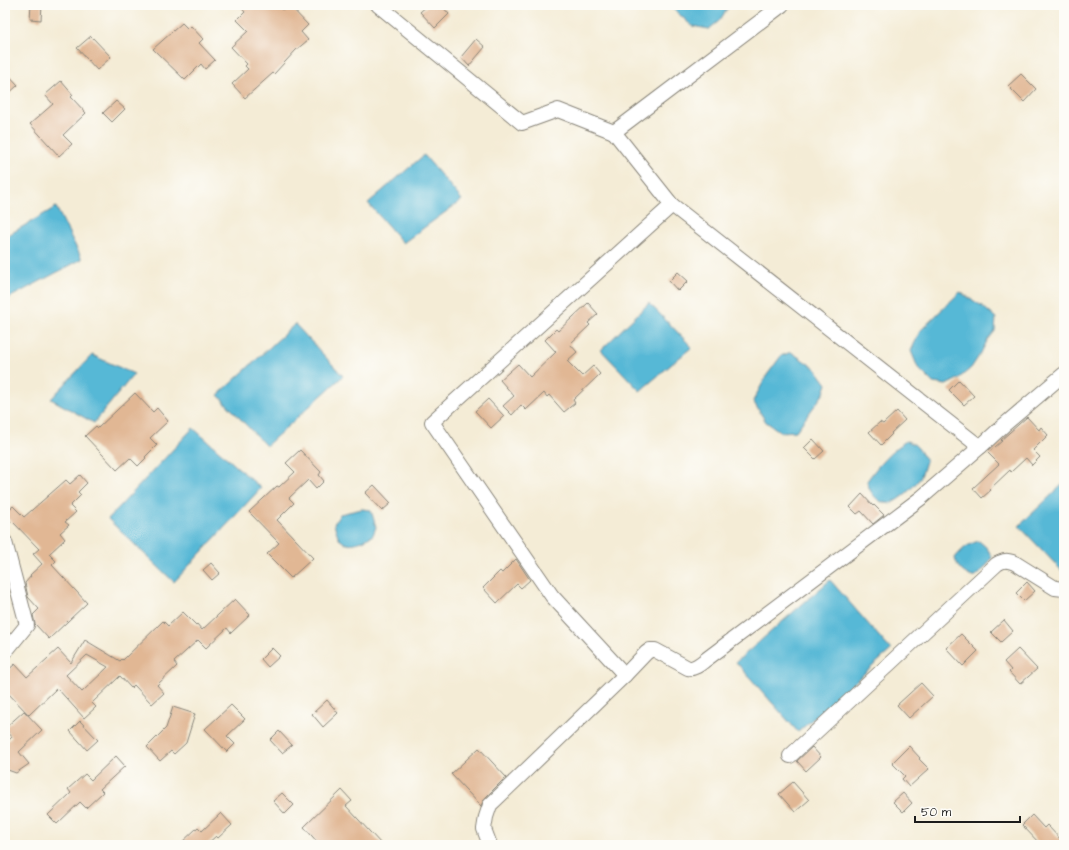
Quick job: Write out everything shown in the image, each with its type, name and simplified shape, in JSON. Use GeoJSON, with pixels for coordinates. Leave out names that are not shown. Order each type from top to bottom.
{"type":"FeatureCollection","features":[{"type":"Feature","properties":{"kind":"street"},"geometry":{"type":"LineString","coordinates":[[378,5],[522,123],[558,110],[614,132],[672,205],[980,447]]}},
{"type":"Feature","properties":{"kind":"street"},"geometry":{"type":"LineString","coordinates":[[614,132],[782,5]]}},
{"type":"Feature","properties":{"kind":"street"},"geometry":{"type":"LineString","coordinates":[[625,675],[552,596],[432,422],[672,205]]}},
{"type":"Feature","properties":{"kind":"street"},"geometry":{"type":"LineString","coordinates":[[490,845],[484,829],[490,805],[646,653],[650,650],[655,650],[688,668],[695,667],[921,498],[1064,374]]}},
{"type":"Feature","properties":{"kind":"street"},"geometry":{"type":"LineString","coordinates":[[5,542],[27,626],[5,652]]}},
{"type":"Feature","properties":{"kind":"street"},"geometry":{"type":"LineString","coordinates":[[790,756],[997,564],[1004,560],[1009,560],[1055,588],[1064,589]]}},
{"type":"Feature","properties":{"kind":"water"},"geometry":{"type":"Polygon","coordinates":[[[669,5],[730,5],[719,21],[709,29],[692,26],[669,5]]]}},
{"type":"Feature","properties":{"kind":"water"},"geometry":{"type":"Polygon","coordinates":[[[424,155],[462,200],[403,243],[368,203],[424,155]]]}},
{"type":"Feature","properties":{"kind":"water"},"geometry":{"type":"Polygon","coordinates":[[[56,207],[82,259],[5,300],[5,237],[56,207]]]}},
{"type":"Feature","properties":{"kind":"water"},"geometry":{"type":"Polygon","coordinates":[[[960,292],[982,306],[996,318],[995,331],[987,341],[971,368],[958,379],[946,385],[933,383],[918,368],[911,351],[920,331],[960,292]]]}},
{"type":"Feature","properties":{"kind":"water"},"geometry":{"type":"Polygon","coordinates":[[[649,303],[692,347],[640,391],[601,350],[649,303]]]}},
{"type":"Feature","properties":{"kind":"water"},"geometry":{"type":"Polygon","coordinates":[[[295,324],[343,376],[266,446],[218,395],[295,324]]]}},
{"type":"Feature","properties":{"kind":"water"},"geometry":{"type":"Polygon","coordinates":[[[791,352],[816,369],[827,384],[824,393],[796,431],[781,432],[766,422],[753,401],[767,375],[781,356],[791,352]]]}},
{"type":"Feature","properties":{"kind":"water"},"geometry":{"type":"Polygon","coordinates":[[[92,355],[134,374],[94,423],[51,399],[92,355]]]}},
{"type":"Feature","properties":{"kind":"water"},"geometry":{"type":"Polygon","coordinates":[[[193,428],[261,488],[174,582],[108,519],[193,428]]]}},
{"type":"Feature","properties":{"kind":"water"},"geometry":{"type":"Polygon","coordinates":[[[906,441],[916,446],[926,461],[921,477],[910,490],[896,501],[884,503],[876,498],[870,490],[867,481],[885,459],[906,441]]]}},
{"type":"Feature","properties":{"kind":"water"},"geometry":{"type":"Polygon","coordinates":[[[1064,483],[1064,573],[1019,526],[1064,483]]]}},
{"type":"Feature","properties":{"kind":"water"},"geometry":{"type":"Polygon","coordinates":[[[362,509],[371,510],[376,527],[373,535],[363,541],[346,544],[339,539],[334,524],[340,514],[362,509]]]}},
{"type":"Feature","properties":{"kind":"water"},"geometry":{"type":"Polygon","coordinates":[[[979,541],[987,548],[992,557],[984,569],[972,577],[961,570],[957,565],[955,558],[966,547],[979,541]]]}},
{"type":"Feature","properties":{"kind":"water"},"geometry":{"type":"Polygon","coordinates":[[[830,580],[891,650],[798,732],[736,662],[830,580]]]}},
{"type":"Feature","properties":{"kind":"building"},"geometry":{"type":"Polygon","coordinates":[[[31,5],[42,5],[41,20],[30,19],[31,5]]]}},
{"type":"Feature","properties":{"kind":"building"},"geometry":{"type":"Polygon","coordinates":[[[239,5],[278,5],[283,10],[289,5],[308,25],[301,32],[308,40],[296,50],[274,74],[273,73],[245,98],[232,84],[248,69],[245,66],[247,64],[231,47],[248,31],[237,20],[245,12],[239,5]]]}},
{"type":"Feature","properties":{"kind":"building"},"geometry":{"type":"Polygon","coordinates":[[[428,5],[441,5],[449,14],[435,28],[420,12],[428,5]]]}},
{"type":"Feature","properties":{"kind":"building"},"geometry":{"type":"Polygon","coordinates":[[[182,23],[188,29],[191,26],[203,39],[199,43],[215,60],[205,69],[201,64],[185,80],[153,49],[182,23]]]}},
{"type":"Feature","properties":{"kind":"building"},"geometry":{"type":"Polygon","coordinates":[[[91,36],[111,57],[97,70],[77,48],[91,36]]]}},
{"type":"Feature","properties":{"kind":"building"},"geometry":{"type":"Polygon","coordinates":[[[476,39],[485,47],[469,66],[461,57],[476,39]]]}},
{"type":"Feature","properties":{"kind":"building"},"geometry":{"type":"Polygon","coordinates":[[[5,71],[18,85],[5,97],[5,71]]]}},
{"type":"Feature","properties":{"kind":"building"},"geometry":{"type":"Polygon","coordinates":[[[1021,74],[1036,89],[1024,102],[1008,86],[1021,74]]]}},
{"type":"Feature","properties":{"kind":"building"},"geometry":{"type":"Polygon","coordinates":[[[61,81],[73,95],[71,97],[86,113],[63,135],[72,144],[59,156],[30,124],[53,104],[45,95],[61,81]]]}},
{"type":"Feature","properties":{"kind":"building"},"geometry":{"type":"Polygon","coordinates":[[[116,101],[125,109],[112,122],[103,113],[116,101]]]}},
{"type":"Feature","properties":{"kind":"building"},"geometry":{"type":"Polygon","coordinates":[[[678,272],[688,281],[678,291],[669,281],[678,272]]]}},
{"type":"Feature","properties":{"kind":"building"},"geometry":{"type":"Polygon","coordinates":[[[588,303],[598,314],[588,323],[590,325],[570,344],[577,352],[567,361],[582,376],[593,366],[600,374],[573,400],[575,403],[564,412],[549,395],[547,397],[544,393],[526,410],[521,405],[512,415],[503,406],[514,396],[500,380],[518,364],[530,377],[556,352],[545,340],[556,329],[558,331],[588,303]]]}},
{"type":"Feature","properties":{"kind":"building"},"geometry":{"type":"Polygon","coordinates":[[[959,380],[974,396],[964,405],[949,390],[959,380]]]}},
{"type":"Feature","properties":{"kind":"building"},"geometry":{"type":"Polygon","coordinates":[[[135,393],[153,412],[157,408],[168,421],[150,438],[157,445],[138,466],[130,458],[117,470],[85,436],[96,426],[98,428],[135,393]]]}},
{"type":"Feature","properties":{"kind":"building"},"geometry":{"type":"Polygon","coordinates":[[[488,399],[504,416],[491,428],[475,411],[488,399]]]}},
{"type":"Feature","properties":{"kind":"building"},"geometry":{"type":"Polygon","coordinates":[[[897,411],[905,420],[881,445],[869,432],[880,422],[883,424],[897,411]]]}},
{"type":"Feature","properties":{"kind":"building"},"geometry":{"type":"Polygon","coordinates":[[[1027,417],[1039,430],[1041,427],[1048,435],[1033,450],[1040,457],[1032,465],[1026,458],[1011,472],[1010,470],[982,498],[973,488],[999,464],[988,453],[1027,417]]]}},
{"type":"Feature","properties":{"kind":"building"},"geometry":{"type":"Polygon","coordinates":[[[813,439],[824,451],[815,459],[804,448],[813,439]]]}},
{"type":"Feature","properties":{"kind":"building"},"geometry":{"type":"Polygon","coordinates":[[[300,450],[321,472],[319,475],[324,481],[316,489],[308,480],[289,498],[294,503],[277,520],[313,558],[291,578],[267,554],[279,543],[249,512],[277,486],[279,487],[295,472],[286,463],[300,450]]]}},
{"type":"Feature","properties":{"kind":"building"},"geometry":{"type":"Polygon","coordinates":[[[80,475],[87,483],[78,492],[81,495],[70,506],[76,512],[65,522],[69,525],[60,533],[65,539],[49,554],[56,561],[52,565],[87,603],[49,639],[35,624],[33,615],[39,609],[28,597],[25,583],[31,576],[30,575],[42,564],[33,554],[39,549],[13,522],[12,523],[5,513],[13,506],[24,517],[66,480],[70,484],[80,475]]]}},
{"type":"Feature","properties":{"kind":"building"},"geometry":{"type":"Polygon","coordinates":[[[374,485],[391,503],[382,511],[365,493],[374,485]]]}},
{"type":"Feature","properties":{"kind":"building"},"geometry":{"type":"Polygon","coordinates":[[[862,494],[884,515],[873,524],[861,511],[857,514],[850,507],[862,494]]]}},
{"type":"Feature","properties":{"kind":"building"},"geometry":{"type":"Polygon","coordinates":[[[516,559],[530,580],[521,588],[517,584],[497,603],[483,588],[500,571],[502,573],[516,559]]]}},
{"type":"Feature","properties":{"kind":"building"},"geometry":{"type":"Polygon","coordinates":[[[211,563],[220,573],[212,580],[203,570],[211,563]]]}},
{"type":"Feature","properties":{"kind":"building"},"geometry":{"type":"Polygon","coordinates":[[[1027,582],[1035,591],[1024,601],[1016,593],[1027,582]]]}},
{"type":"Feature","properties":{"kind":"building"},"geometry":{"type":"Polygon","coordinates":[[[235,599],[250,615],[231,633],[227,628],[206,648],[198,640],[174,662],[177,666],[157,685],[164,693],[152,704],[134,685],[131,688],[120,676],[92,703],[96,707],[84,718],[57,688],[29,715],[5,690],[5,673],[15,664],[27,677],[58,649],[71,663],[85,640],[120,661],[122,659],[123,660],[163,621],[168,626],[183,612],[202,630],[235,599]],[[87,655],[66,675],[82,692],[108,667],[87,655]]]}},
{"type":"Feature","properties":{"kind":"building"},"geometry":{"type":"Polygon","coordinates":[[[1004,620],[1013,631],[1001,642],[991,632],[1004,620]]]}},
{"type":"Feature","properties":{"kind":"building"},"geometry":{"type":"Polygon","coordinates":[[[961,634],[978,651],[963,666],[946,648],[961,634]]]}},
{"type":"Feature","properties":{"kind":"building"},"geometry":{"type":"Polygon","coordinates":[[[272,648],[280,656],[268,667],[261,659],[272,648]]]}},
{"type":"Feature","properties":{"kind":"building"},"geometry":{"type":"Polygon","coordinates":[[[1018,649],[1037,669],[1020,684],[1009,672],[1011,670],[1004,662],[1018,649]]]}},
{"type":"Feature","properties":{"kind":"building"},"geometry":{"type":"Polygon","coordinates":[[[921,683],[933,696],[909,718],[897,705],[921,683]]]}},
{"type":"Feature","properties":{"kind":"building"},"geometry":{"type":"Polygon","coordinates":[[[327,700],[338,713],[323,727],[312,714],[327,700]]]}},
{"type":"Feature","properties":{"kind":"building"},"geometry":{"type":"Polygon","coordinates":[[[231,705],[245,719],[227,736],[235,744],[227,752],[205,729],[231,705]]]}},
{"type":"Feature","properties":{"kind":"building"},"geometry":{"type":"Polygon","coordinates":[[[173,707],[195,714],[186,743],[174,754],[171,751],[160,761],[147,747],[166,728],[173,707]]]}},
{"type":"Feature","properties":{"kind":"building"},"geometry":{"type":"Polygon","coordinates":[[[24,711],[42,730],[19,752],[29,764],[16,773],[5,769],[5,744],[12,737],[5,728],[24,711]]]}},
{"type":"Feature","properties":{"kind":"building"},"geometry":{"type":"Polygon","coordinates":[[[80,721],[98,740],[87,750],[70,731],[80,721]]]}},
{"type":"Feature","properties":{"kind":"building"},"geometry":{"type":"Polygon","coordinates":[[[279,731],[292,745],[282,753],[270,740],[279,731]]]}},
{"type":"Feature","properties":{"kind":"building"},"geometry":{"type":"Polygon","coordinates":[[[909,746],[929,769],[909,787],[902,779],[905,776],[892,763],[909,746]]]}},
{"type":"Feature","properties":{"kind":"building"},"geometry":{"type":"Polygon","coordinates":[[[812,747],[821,757],[806,771],[797,761],[812,747]]]}},
{"type":"Feature","properties":{"kind":"building"},"geometry":{"type":"Polygon","coordinates":[[[479,748],[506,777],[484,799],[481,806],[451,774],[479,748]]]}},
{"type":"Feature","properties":{"kind":"building"},"geometry":{"type":"Polygon","coordinates":[[[116,756],[125,766],[100,789],[103,792],[86,808],[80,802],[57,824],[48,815],[71,793],[68,789],[85,774],[91,780],[116,756]]]}},
{"type":"Feature","properties":{"kind":"building"},"geometry":{"type":"Polygon","coordinates":[[[793,782],[809,800],[795,812],[779,794],[793,782]]]}},
{"type":"Feature","properties":{"kind":"building"},"geometry":{"type":"Polygon","coordinates":[[[342,790],[352,801],[346,806],[382,845],[320,845],[304,827],[342,790]]]}},
{"type":"Feature","properties":{"kind":"building"},"geometry":{"type":"Polygon","coordinates":[[[282,793],[294,805],[285,814],[273,801],[282,793]]]}},
{"type":"Feature","properties":{"kind":"building"},"geometry":{"type":"Polygon","coordinates":[[[903,793],[912,803],[903,812],[893,802],[903,793]]]}},
{"type":"Feature","properties":{"kind":"building"},"geometry":{"type":"Polygon","coordinates":[[[221,813],[232,825],[218,838],[216,836],[206,845],[179,845],[198,827],[202,831],[221,813]]]}},
{"type":"Feature","properties":{"kind":"building"},"geometry":{"type":"Polygon","coordinates":[[[1032,815],[1044,828],[1047,825],[1064,843],[1064,845],[1041,845],[1022,825],[1032,815]]]}}]}
